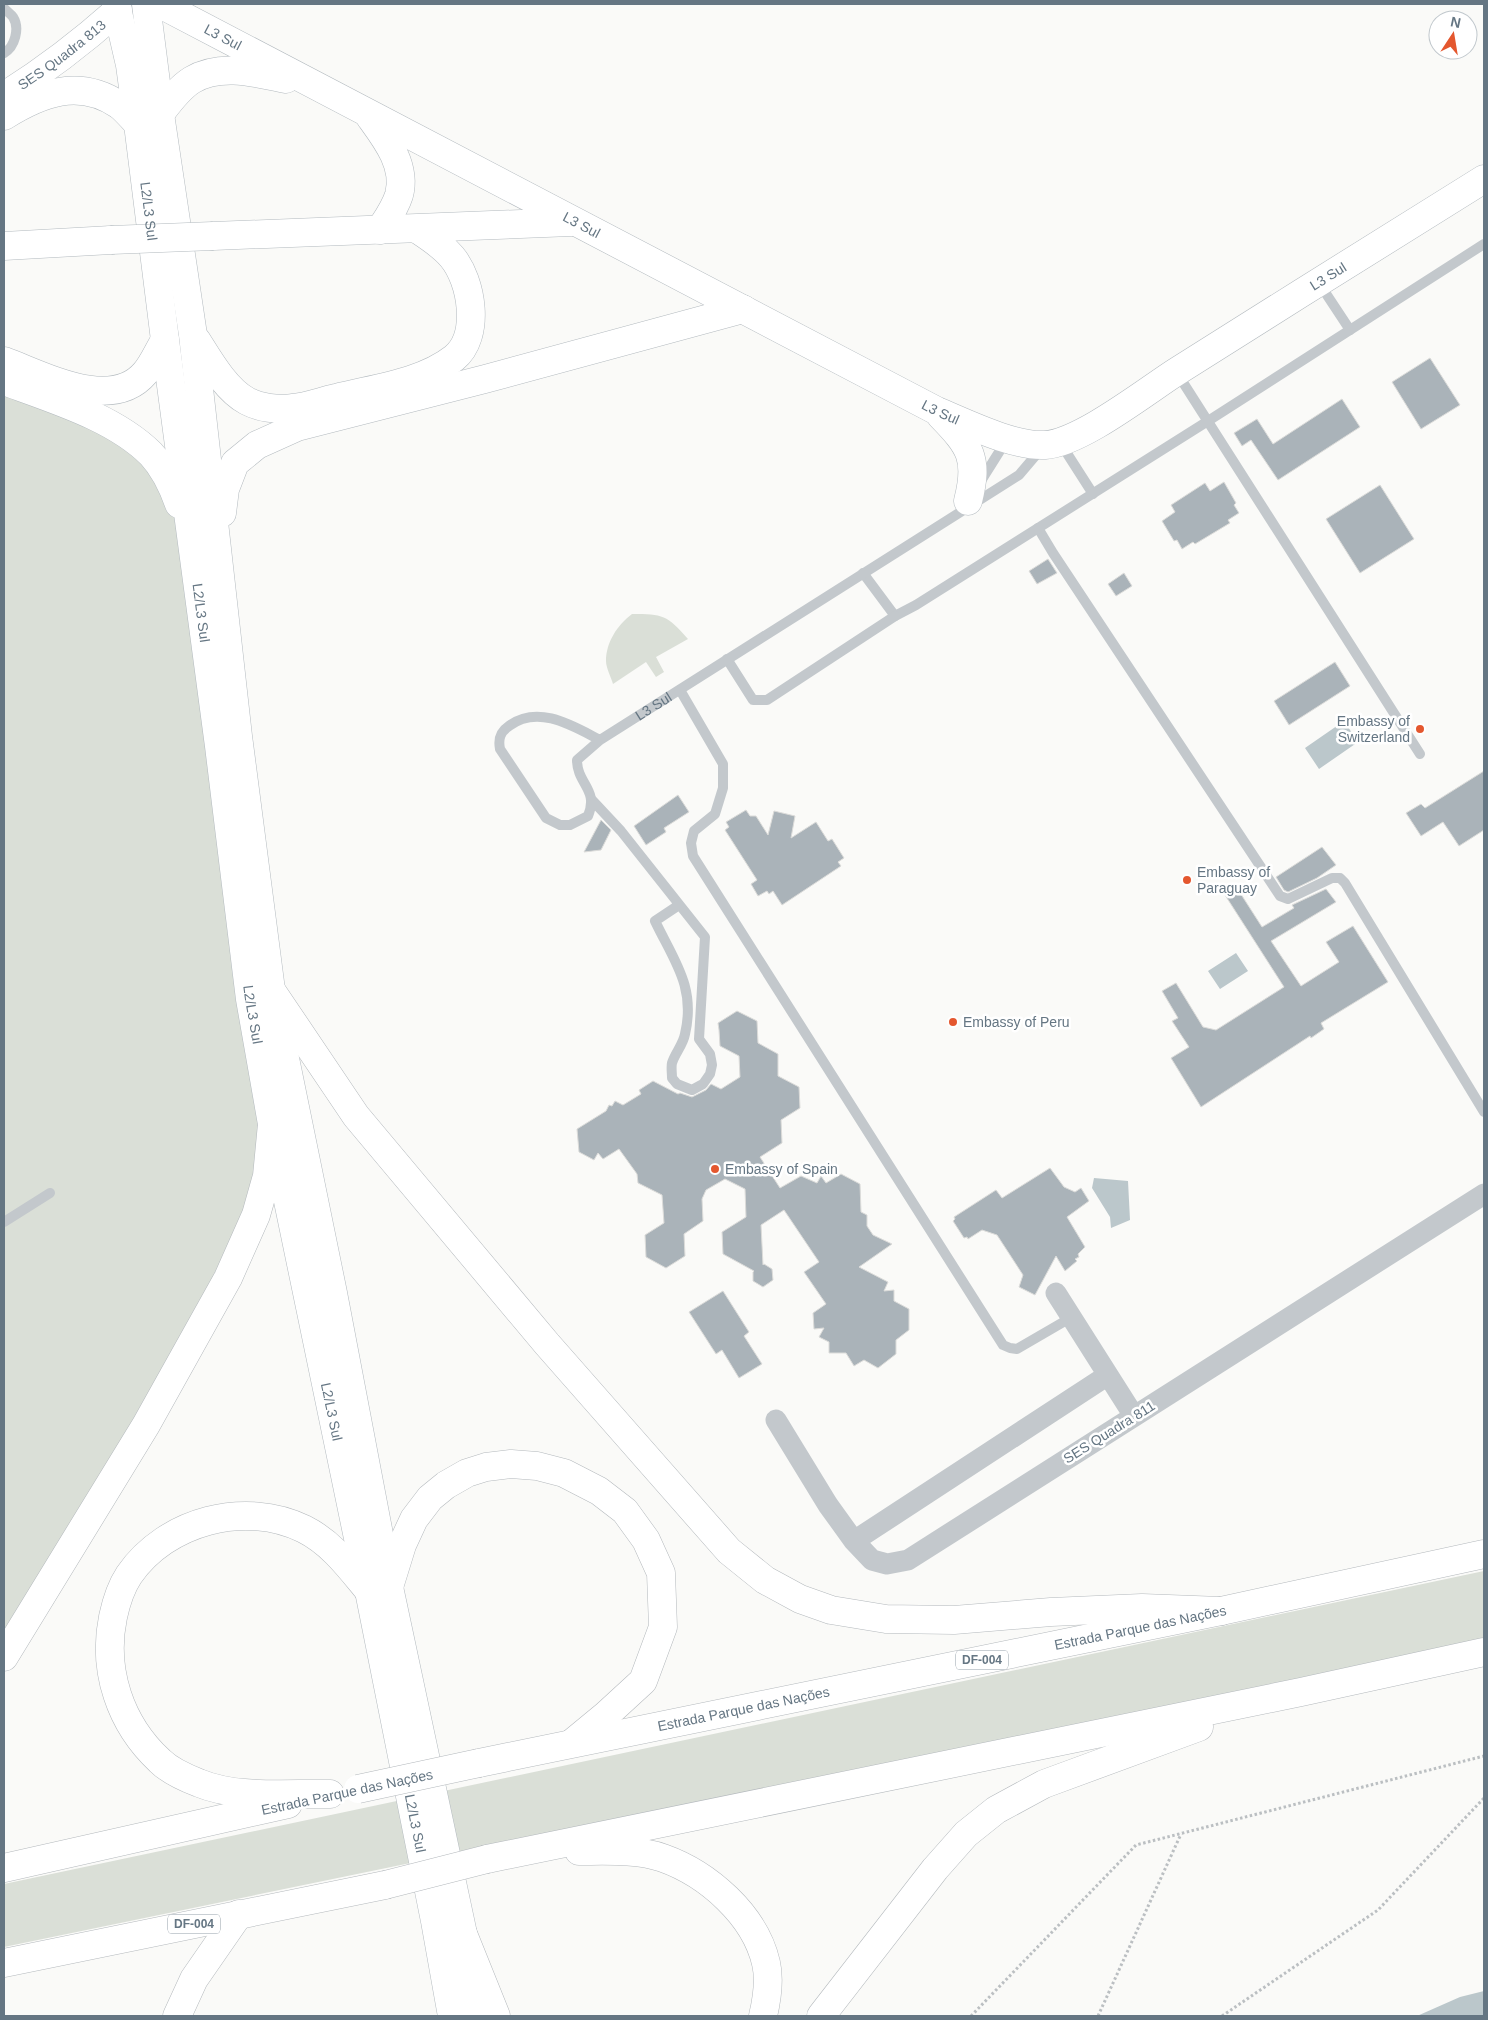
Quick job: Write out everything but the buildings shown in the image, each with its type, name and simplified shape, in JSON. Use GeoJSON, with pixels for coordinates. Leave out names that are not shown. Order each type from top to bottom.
{"type":"FeatureCollection","features":[{"type":"Feature","properties":{"kind":"main road","name":"L2/L3 Sul"},"geometry":{"type":"LineString","coordinates":[[146,4],[149,119],[164,340],[219,746],[250,999],[272,1124],[379,1589],[463,1934],[475,2016]]}},
{"type":"Feature","properties":{"kind":"main road","name":"L3 Sul"},"geometry":{"type":"LineString","coordinates":[[160,4],[937,411],[1007,439],[1052,444],[1092,427],[1484,178]]}},
{"type":"Feature","properties":{"kind":"main road","name":"L2/L3 Sul"},"geometry":{"type":"LineString","coordinates":[[117,7],[130,65],[149,119],[193,335],[218,544],[238,736],[271,990],[333,1293],[379,1589],[452,2016]]}},
{"type":"Feature","properties":{"kind":"main road","name":"SES Quadra 813"},"geometry":{"type":"LineString","coordinates":[[5,98],[76,47],[117,7]]}},
{"type":"Feature","properties":{"kind":"main road"},"geometry":{"type":"LineString","coordinates":[[5,98],[29,100],[76,90],[99,95],[149,119],[191,80],[212,72],[233,70],[257,73],[318,86]]}},
{"type":"Feature","properties":{"kind":"main road"},"geometry":{"type":"LineString","coordinates":[[366,112],[387,141],[396,158],[400,176],[399,194],[380,230]]}},
{"type":"Feature","properties":{"kind":"main road"},"geometry":{"type":"LineString","coordinates":[[4,246],[573,222]]}},
{"type":"Feature","properties":{"kind":"main road"},"geometry":{"type":"LineString","coordinates":[[193,335],[216,370],[236,392],[248,402],[270,408],[292,408],[406,380],[433,371],[455,357],[467,340],[472,317],[466,283],[453,258],[435,240],[417,229]]}},
{"type":"Feature","properties":{"kind":"main road"},"geometry":{"type":"LineString","coordinates":[[218,544],[225,489],[235,463],[257,445],[289,431],[743,309]]}},
{"type":"Feature","properties":{"kind":"main road"},"geometry":{"type":"LineString","coordinates":[[4,361],[77,388],[105,392],[129,387],[145,373],[164,340]]}},
{"type":"Feature","properties":{"kind":"main road"},"geometry":{"type":"LineString","coordinates":[[4,381],[66,404],[120,430],[151,455],[171,483],[190,531]]}},
{"type":"Feature","properties":{"kind":"main road"},"geometry":{"type":"LineString","coordinates":[[937,411],[967,446],[971,455],[972,476],[965,506]]}},
{"type":"Feature","properties":{"kind":"main road"},"geometry":{"type":"LineString","coordinates":[[271,990],[356,1116],[547,1344],[729,1551],[765,1580],[800,1599],[831,1610],[886,1619],[954,1620],[1051,1612],[1142,1608],[1221,1611]]}},
{"type":"Feature","properties":{"kind":"main road"},"geometry":{"type":"LineString","coordinates":[[4,1657],[146,1425],[228,1278],[258,1208],[267,1176],[272,1124]]}},
{"type":"Feature","properties":{"kind":"main road"},"geometry":{"type":"LineString","coordinates":[[330,1794],[252,1793],[226,1790],[200,1783],[161,1763],[135,1732],[121,1707],[111,1669],[110,1631],[116,1606],[128,1576],[141,1560],[174,1534],[195,1524],[216,1519],[258,1517],[304,1529],[340,1555],[379,1589],[414,1519],[430,1498],[446,1485],[468,1473],[486,1467],[511,1464],[528,1465],[564,1473],[599,1491],[625,1511],[646,1540],[662,1573],[663,1627],[643,1681],[569,1746]]}},
{"type":"Feature","properties":{"kind":"main road","name":"Estrada Parque das Nações"},"geometry":{"type":"LineString","coordinates":[[4,1868],[330,1794],[1221,1611],[1484,1554]]}},
{"type":"Feature","properties":{"kind":"main road","name":"DF-004"},"geometry":{"type":"LineString","coordinates":[[4,1963],[385,1885],[496,1857],[1301,1692],[1484,1652]]}},
{"type":"Feature","properties":{"kind":"main road"},"geometry":{"type":"LineString","coordinates":[[821,2016],[935,1869],[966,1834],[996,1810],[1044,1784],[1101,1762],[1301,1692]]}},
{"type":"Feature","properties":{"kind":"main road"},"geometry":{"type":"LineString","coordinates":[[496,1857],[625,1852],[661,1857],[691,1871],[726,1896],[750,1925],[766,1963],[767,1997],[763,2016]]}},
{"type":"Feature","properties":{"kind":"main road"},"geometry":{"type":"LineString","coordinates":[[177,2016],[194,1979],[239,1914]]}},
{"type":"Feature","properties":{"kind":"main road"},"geometry":{"type":"LineString","coordinates":[[463,1934],[496,2016]]}},
{"type":"Feature","properties":{"kind":"street","name":"SES Quadra 811"},"geometry":{"type":"LineString","coordinates":[[776,1420],[828,1505],[854,1541],[872,1560],[887,1564],[908,1560],[1484,1194]]}},
{"type":"Feature","properties":{"kind":"street"},"geometry":{"type":"LineString","coordinates":[[1056,1293],[1134,1416]]}},
{"type":"Feature","properties":{"kind":"street"},"geometry":{"type":"LineString","coordinates":[[854,1541],[1108,1375]]}},
{"type":"Feature","properties":{"kind":"lane"},"geometry":{"type":"LineString","coordinates":[[4,8],[14,18],[17,34],[9,50],[4,53]]}},
{"type":"Feature","properties":{"kind":"lane"},"geometry":{"type":"LineString","coordinates":[[727,660],[753,700],[767,700],[895,616],[916,605],[1093,494],[1484,244]]}},
{"type":"Feature","properties":{"kind":"lane"},"geometry":{"type":"LineString","coordinates":[[1319,283],[1350,330]]}},
{"type":"Feature","properties":{"kind":"lane"},"geometry":{"type":"LineString","coordinates":[[1176,372],[1420,754]]}},
{"type":"Feature","properties":{"kind":"lane","name":"L3 Sul"},"geometry":{"type":"LineString","coordinates":[[965,506],[1007,439]]}},
{"type":"Feature","properties":{"kind":"lane"},"geometry":{"type":"LineString","coordinates":[[1052,444],[1093,494]]}},
{"type":"Feature","properties":{"kind":"lane","name":"L3 Sul"},"geometry":{"type":"LineString","coordinates":[[592,800],[590,790],[579,773],[578,760],[600,740],[965,506],[1019,475],[1052,444]]}},
{"type":"Feature","properties":{"kind":"lane"},"geometry":{"type":"LineString","coordinates":[[1038,528],[1052,554],[1280,896],[1288,899],[1332,878],[1340,878],[1345,883],[1484,1112]]}},
{"type":"Feature","properties":{"kind":"lane"},"geometry":{"type":"LineString","coordinates":[[863,573],[895,616]]}},
{"type":"Feature","properties":{"kind":"lane"},"geometry":{"type":"LineString","coordinates":[[680,690],[723,764],[723,788],[715,814],[694,831],[692,843],[693,856],[1004,1345],[1017,1349],[1072,1317]]}},
{"type":"Feature","properties":{"kind":"lane"},"geometry":{"type":"LineString","coordinates":[[592,800],[588,816],[570,825],[560,826],[546,818],[500,749],[500,737],[504,730],[516,721],[546,716],[561,720],[600,740]]}},
{"type":"Feature","properties":{"kind":"lane"},"geometry":{"type":"LineString","coordinates":[[592,800],[621,831],[705,937],[699,1039],[710,1054],[712,1065],[710,1074],[703,1084],[692,1090],[677,1084],[672,1078],[672,1064],[685,1036],[688,1018],[688,990],[654,921],[679,905]]}},
{"type":"Feature","properties":{"kind":"lane"},"geometry":{"type":"LineString","coordinates":[[688,990],[702,984]]}},
{"type":"Feature","properties":{"kind":"lane"},"geometry":{"type":"LineString","coordinates":[[685,1036],[699,1039]]}},
{"type":"Feature","properties":{"kind":"lane"},"geometry":{"type":"LineString","coordinates":[[4,1222],[50,1193]]}},
{"type":"Feature","properties":{"kind":"path"},"geometry":{"type":"LineString","coordinates":[[971,2016],[1136,1845],[1484,1756]]}},
{"type":"Feature","properties":{"kind":"path"},"geometry":{"type":"LineString","coordinates":[[1222,2016],[1378,1910],[1484,1798]]}},
{"type":"Feature","properties":{"kind":"path"},"geometry":{"type":"LineString","coordinates":[[1098,2016],[1181,1834]]}},
{"type":"Feature","properties":{"kind":"shaded area"},"geometry":{"type":"Polygon","coordinates":[[[4,387],[76,412],[171,483],[272,1124],[256,1215],[4,1653],[4,387]]]}},
{"type":"Feature","properties":{"kind":"shaded area"},"geometry":{"type":"Polygon","coordinates":[[[632,614],[664,618],[675,625],[688,639],[656,657],[664,672],[656,677],[646,662],[613,684],[606,664],[608,648],[617,629],[632,614]]]}},
{"type":"Feature","properties":{"kind":"shaded area"},"geometry":{"type":"Polygon","coordinates":[[[1344,721],[1358,742],[1319,769],[1305,748],[1344,721]]]}},
{"type":"Feature","properties":{"kind":"shaded area"},"geometry":{"type":"Polygon","coordinates":[[[1236,953],[1248,971],[1220,989],[1208,971],[1236,953]]]}},
{"type":"Feature","properties":{"kind":"shaded area"},"geometry":{"type":"Polygon","coordinates":[[[1094,1178],[1128,1181],[1130,1220],[1111,1228],[1110,1217],[1092,1188],[1094,1178]]]}},
{"type":"Feature","properties":{"kind":"shaded area"},"geometry":{"type":"Polygon","coordinates":[[[1484,1571],[1484,1641],[4,1947],[4,1884],[1484,1571]]]}},
{"type":"Feature","properties":{"kind":"shaded area"},"geometry":{"type":"Polygon","coordinates":[[[1484,1991],[1484,2016],[1417,2016],[1460,1997],[1484,1991]]]}},
{"type":"Feature","properties":{"kind":"place","name":"Embassy of Switzerland"},"geometry":{"type":"Point","coordinates":[1420,729]}},
{"type":"Feature","properties":{"kind":"place","name":"Embassy of Paraguay"},"geometry":{"type":"Point","coordinates":[1187,880]}},
{"type":"Feature","properties":{"kind":"place","name":"Embassy of Peru"},"geometry":{"type":"Point","coordinates":[953,1022]}},
{"type":"Feature","properties":{"kind":"place","name":"Embassy of Spain"},"geometry":{"type":"Point","coordinates":[715,1169]}}]}
